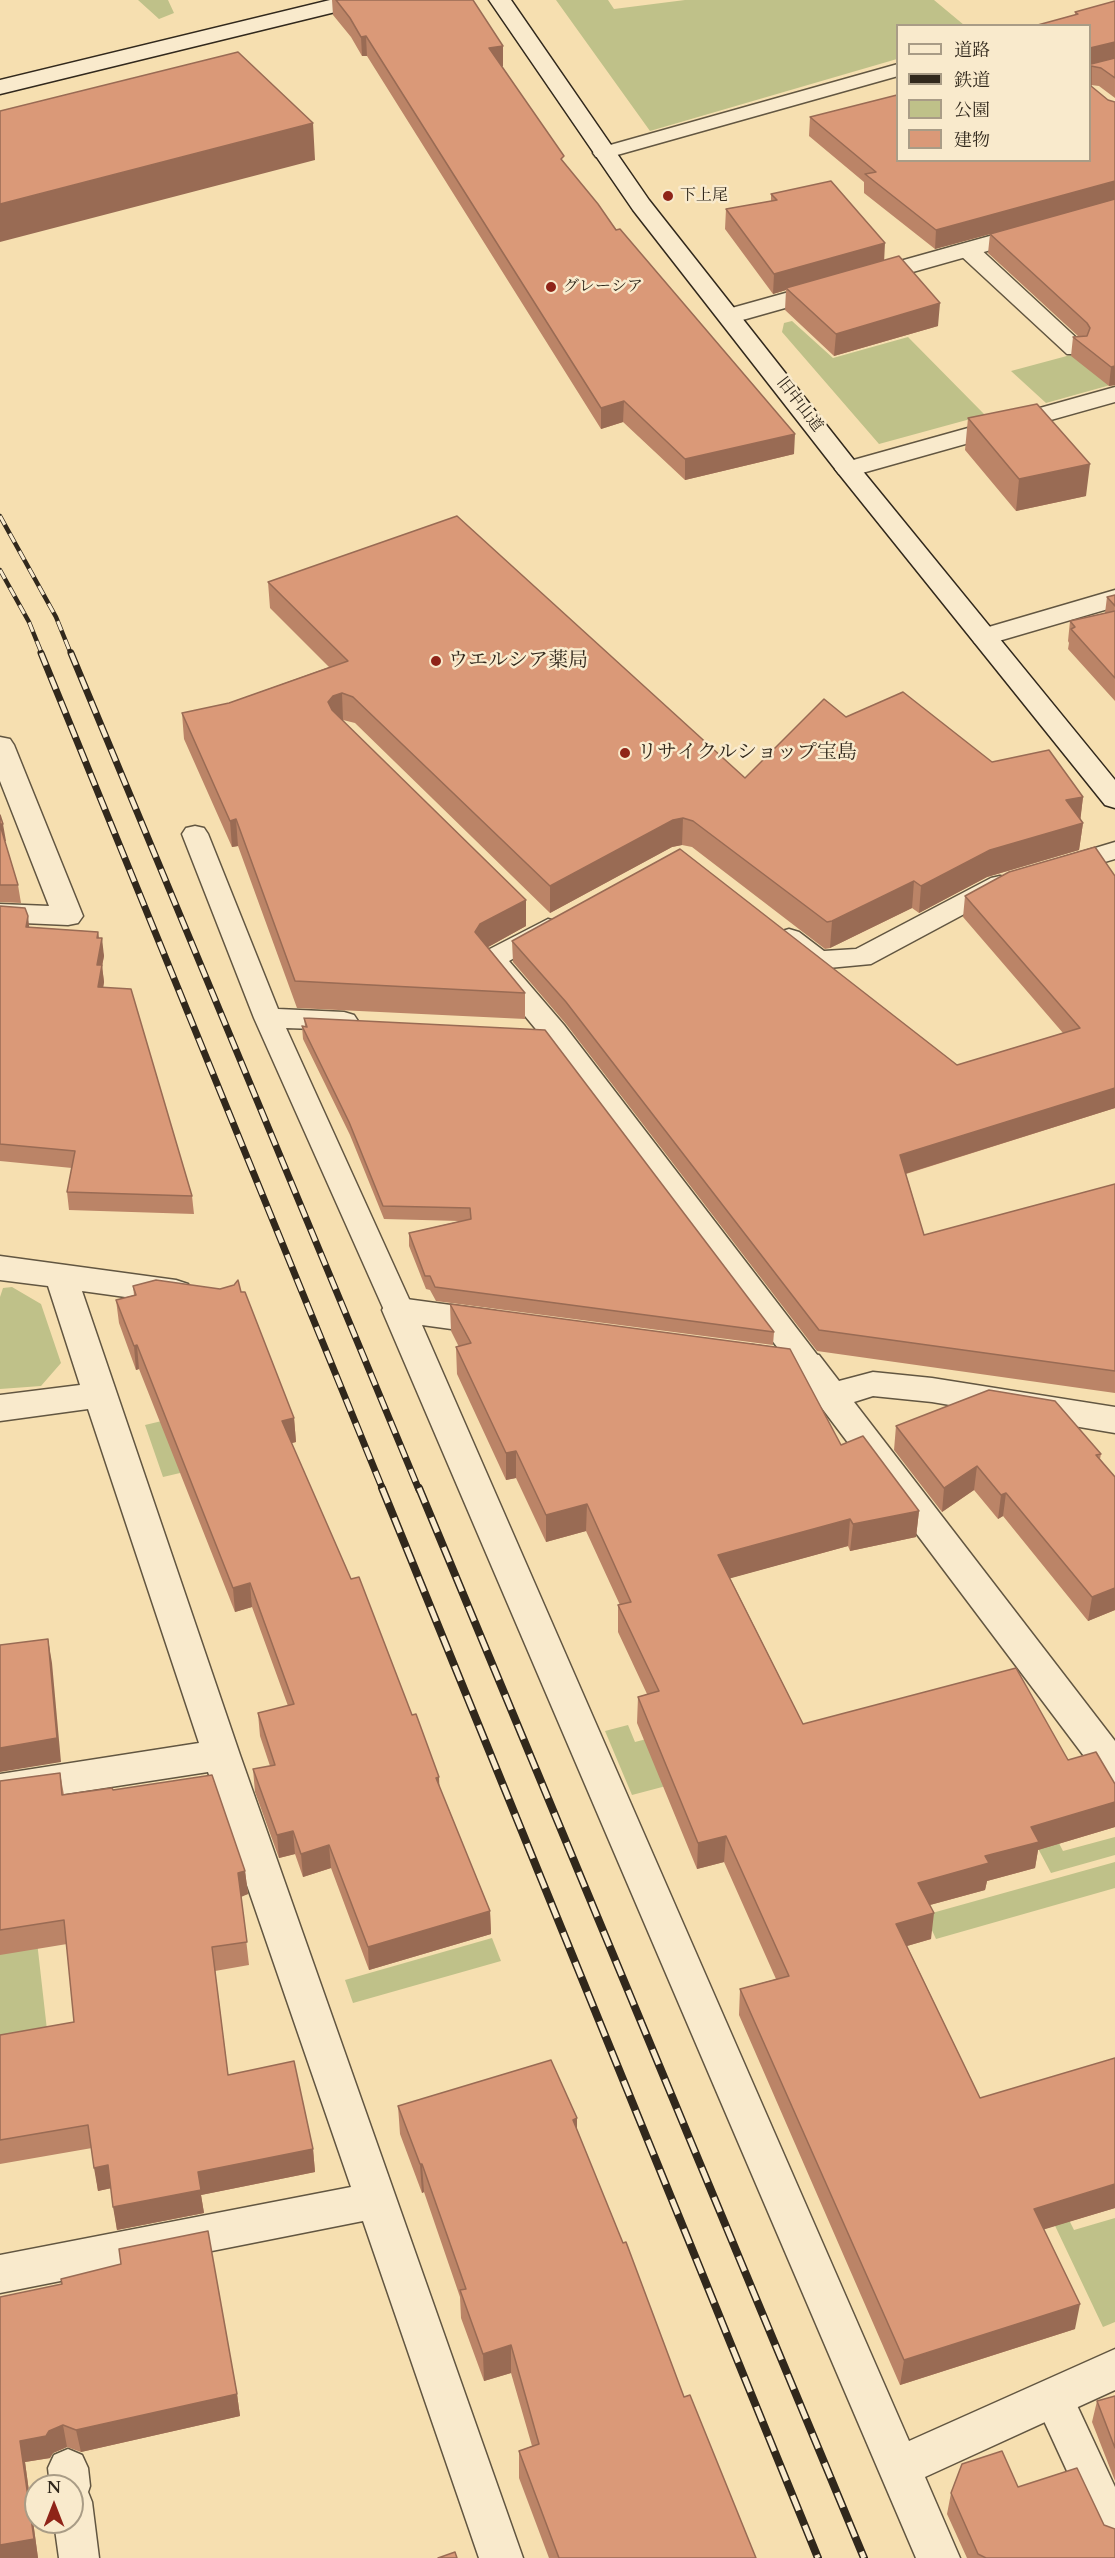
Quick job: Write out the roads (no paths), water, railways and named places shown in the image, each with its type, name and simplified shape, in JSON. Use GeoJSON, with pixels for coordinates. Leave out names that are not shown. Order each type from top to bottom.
{"type":"FeatureCollection","features":[{"type":"Feature","properties":{"kind":"street"},"geometry":{"type":"LineString","coordinates":[[0,87],[356,0]]}},
{"type":"Feature","properties":{"kind":"street","name":"旧中山道"},"geometry":{"type":"LineString","coordinates":[[500,0],[603,153],[849,469],[1115,799]]}},
{"type":"Feature","properties":{"kind":"street"},"geometry":{"type":"LineString","coordinates":[[730,316],[1115,208]]}},
{"type":"Feature","properties":{"kind":"street"},"geometry":{"type":"LineString","coordinates":[[849,469],[1115,394]]}},
{"type":"Feature","properties":{"kind":"street"},"geometry":{"type":"LineString","coordinates":[[985,637],[1115,598]]}},
{"type":"Feature","properties":{"kind":"street"},"geometry":{"type":"LineString","coordinates":[[0,745],[68,916],[0,913]]}},
{"type":"Feature","properties":{"kind":"street"},"geometry":{"type":"LineString","coordinates":[[0,1268],[211,1297]]}},
{"type":"Feature","properties":{"kind":"street"},"geometry":{"type":"LineString","coordinates":[[62,1277],[221,1755],[501,2558]]}},
{"type":"Feature","properties":{"kind":"street"},"geometry":{"type":"LineString","coordinates":[[399,1310],[527,1327]]}},
{"type":"Feature","properties":{"kind":"street"},"geometry":{"type":"LineString","coordinates":[[399,1310],[938,2558]]}},
{"type":"Feature","properties":{"kind":"street"},"geometry":{"type":"LineString","coordinates":[[725,1353],[807,1364],[1115,1769]]}},
{"type":"Feature","properties":{"kind":"street"},"geometry":{"type":"LineString","coordinates":[[830,1396],[873,1384],[932,1390],[1115,1420]]}},
{"type":"Feature","properties":{"kind":"street"},"geometry":{"type":"LineString","coordinates":[[0,1408],[101,1395]]}},
{"type":"Feature","properties":{"kind":"street"},"geometry":{"type":"LineString","coordinates":[[0,1789],[221,1755]]}},
{"type":"Feature","properties":{"kind":"street"},"geometry":{"type":"LineString","coordinates":[[0,2274],[378,2200]]}},
{"type":"Feature","properties":{"kind":"street"},"geometry":{"type":"LineString","coordinates":[[900,2467],[1115,2369]]}},
{"type":"Feature","properties":{"kind":"lane"},"geometry":{"type":"LineString","coordinates":[[603,153],[896,70]]}},
{"type":"Feature","properties":{"kind":"lane"},"geometry":{"type":"LineString","coordinates":[[968,250],[1075,349]]}},
{"type":"Feature","properties":{"kind":"lane"},"geometry":{"type":"LineString","coordinates":[[195,834],[268,1018],[399,1310]]}},
{"type":"Feature","properties":{"kind":"lane"},"geometry":{"type":"LineString","coordinates":[[772,925],[818,960],[861,958],[997,885],[1115,850]]}},
{"type":"Feature","properties":{"kind":"lane"},"geometry":{"type":"LineString","coordinates":[[549,919],[492,959],[554,1032],[807,1364]]}},
{"type":"Feature","properties":{"kind":"lane"},"geometry":{"type":"LineString","coordinates":[[268,1018],[375,1023]]}},
{"type":"Feature","properties":{"kind":"lane"},"geometry":{"type":"LineString","coordinates":[[518,1030],[554,1032]]}},
{"type":"Feature","properties":{"kind":"lane"},"geometry":{"type":"LineString","coordinates":[[1053,2397],[1115,2531]]}},
{"type":"Feature","properties":{"kind":"lane"},"geometry":{"type":"LineString","coordinates":[[76,2534],[79,2558]]}},
{"type":"Feature","properties":{"kind":"railway"},"geometry":{"type":"LineString","coordinates":[[0,516],[56,617],[71,654]]}},
{"type":"Feature","properties":{"kind":"railway"},"geometry":{"type":"LineString","coordinates":[[0,570],[29,622],[42,654]]}},
{"type":"Feature","properties":{"kind":"railway"},"geometry":{"type":"LineString","coordinates":[[41,653],[383,1490]]}},
{"type":"Feature","properties":{"kind":"railway"},"geometry":{"type":"LineString","coordinates":[[71,653],[419,1490]]}},
{"type":"Feature","properties":{"kind":"railway"},"geometry":{"type":"LineString","coordinates":[[382,1488],[818,2558]]}},
{"type":"Feature","properties":{"kind":"railway"},"geometry":{"type":"LineString","coordinates":[[419,1488],[864,2558]]}},
{"type":"Feature","properties":{"kind":"place","name":"下上尾"},"geometry":{"type":"Point","coordinates":[668,196]}},
{"type":"Feature","properties":{"kind":"place","name":"グレーシア"},"geometry":{"type":"Point","coordinates":[551,287]}},
{"type":"Feature","properties":{"kind":"place","name":"ウエルシア薬局"},"geometry":{"type":"Point","coordinates":[436,661]}},
{"type":"Feature","properties":{"kind":"place","name":"リサイクルショップ宝島"},"geometry":{"type":"Point","coordinates":[625,753]}}]}
